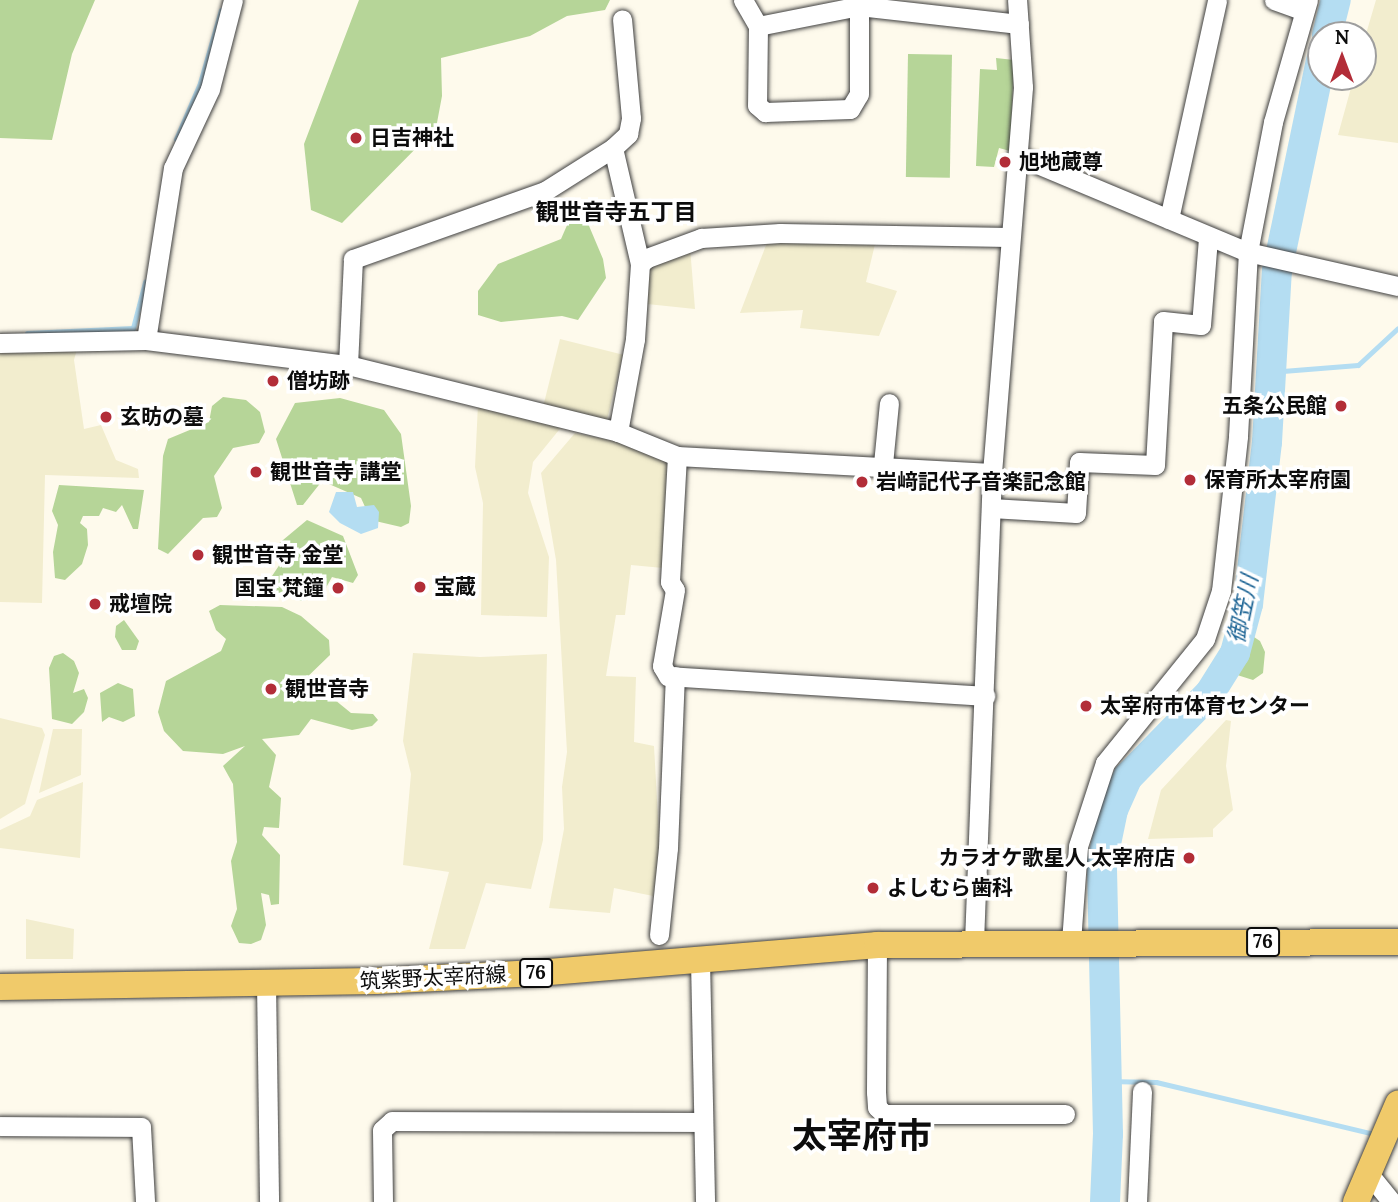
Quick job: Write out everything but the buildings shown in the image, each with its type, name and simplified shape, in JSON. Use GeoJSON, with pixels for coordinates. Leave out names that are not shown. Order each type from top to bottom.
{"type":"FeatureCollection","features":[{"type":"Feature","properties":{"kind":"main road","name":"76"},"geometry":{"type":"LineString","coordinates":[[1073,942],[1398,942]]}},
{"type":"Feature","properties":{"kind":"main road","name":"筑紫野太宰府線"},"geometry":{"type":"LineString","coordinates":[[0,987],[538,973],[877,945],[1073,942]]}},
{"type":"Feature","properties":{"kind":"main road"},"geometry":{"type":"LineString","coordinates":[[1356,1202],[1390,1125]]}},
{"type":"Feature","properties":{"kind":"street"},"geometry":{"type":"LineString","coordinates":[[146,340],[173,168],[210,89],[233,0]]}},
{"type":"Feature","properties":{"kind":"street"},"geometry":{"type":"LineString","coordinates":[[743,0],[758,26],[757,105],[765,112],[850,109],[859,94],[859,6]]}},
{"type":"Feature","properties":{"kind":"street"},"geometry":{"type":"LineString","coordinates":[[974,942],[992,473],[1008,237],[1023,87],[1017,0]]}},
{"type":"Feature","properties":{"kind":"street"},"geometry":{"type":"LineString","coordinates":[[1169,219],[1217,0]]}},
{"type":"Feature","properties":{"kind":"street"},"geometry":{"type":"LineString","coordinates":[[1073,942],[1078,846],[1105,763],[1205,639],[1221,591],[1238,436],[1251,253],[1273,122],[1306,5],[1274,0]]}},
{"type":"Feature","properties":{"kind":"street"},"geometry":{"type":"LineString","coordinates":[[758,26],[859,6],[894,6],[1019,24]]}},
{"type":"Feature","properties":{"kind":"street"},"geometry":{"type":"LineString","coordinates":[[348,365],[353,259],[545,191],[613,148],[628,134],[631,118],[622,19]]}},
{"type":"Feature","properties":{"kind":"street"},"geometry":{"type":"LineString","coordinates":[[613,148],[640,264],[635,339],[618,432]]}},
{"type":"Feature","properties":{"kind":"street"},"geometry":{"type":"LineString","coordinates":[[1018,156],[1208,238],[1251,253],[1398,286]]}},
{"type":"Feature","properties":{"kind":"street"},"geometry":{"type":"LineString","coordinates":[[640,264],[690,241],[754,234],[1008,237]]}},
{"type":"Feature","properties":{"kind":"street"},"geometry":{"type":"LineString","coordinates":[[991,508],[1076,513],[1079,462],[1155,465],[1163,321],[1201,325],[1208,238]]}},
{"type":"Feature","properties":{"kind":"street"},"geometry":{"type":"LineString","coordinates":[[0,342],[146,340],[348,365],[618,432],[677,456],[883,464],[992,473]]}},
{"type":"Feature","properties":{"kind":"street"},"geometry":{"type":"LineString","coordinates":[[883,464],[889,403]]}},
{"type":"Feature","properties":{"kind":"street"},"geometry":{"type":"LineString","coordinates":[[677,456],[670,582],[675,590],[662,666],[668,676],[985,696]]}},
{"type":"Feature","properties":{"kind":"street"},"geometry":{"type":"LineString","coordinates":[[659,935],[668,848],[676,676]]}},
{"type":"Feature","properties":{"kind":"street"},"geometry":{"type":"LineString","coordinates":[[877,945],[876,1092],[877,1107],[884,1114],[1065,1114]]}},
{"type":"Feature","properties":{"kind":"street"},"geometry":{"type":"LineString","coordinates":[[700,960],[705,1202]]}},
{"type":"Feature","properties":{"kind":"street"},"geometry":{"type":"LineString","coordinates":[[266,982],[268,1202]]}},
{"type":"Feature","properties":{"kind":"street"},"geometry":{"type":"LineString","coordinates":[[1136,1202],[1142,1091]]}},
{"type":"Feature","properties":{"kind":"street"},"geometry":{"type":"LineString","coordinates":[[383,1202],[382,1130],[393,1121],[702,1122]]}},
{"type":"Feature","properties":{"kind":"street"},"geometry":{"type":"LineString","coordinates":[[0,1126],[141,1127],[145,1202]]}},
{"type":"Feature","properties":{"kind":"street"},"geometry":{"type":"LineString","coordinates":[[1343,1202],[1369,1174],[1392,1202]]}},
{"type":"Feature","properties":{"kind":"shaded area"},"geometry":{"type":"Polygon","coordinates":[[[1376,0],[1398,0],[1398,143],[1338,135],[1350,91],[1377,91],[1377,21],[1370,21],[1376,0]]]}},
{"type":"Feature","properties":{"kind":"shaded area"},"geometry":{"type":"Polygon","coordinates":[[[768,240],[876,240],[866,282],[897,291],[879,336],[800,328],[803,310],[740,313],[768,240]]]}},
{"type":"Feature","properties":{"kind":"shaded area"},"geometry":{"type":"Polygon","coordinates":[[[690,247],[695,309],[647,304],[646,269],[690,247]]]}},
{"type":"Feature","properties":{"kind":"shaded area"},"geometry":{"type":"Polygon","coordinates":[[[560,339],[623,355],[607,420],[544,404],[560,339]]]}},
{"type":"Feature","properties":{"kind":"shaded area"},"geometry":{"type":"Polygon","coordinates":[[[77,349],[74,360],[84,429],[101,425],[116,460],[138,469],[139,478],[45,475],[42,603],[0,602],[0,352],[77,349]]]}},
{"type":"Feature","properties":{"kind":"shaded area"},"geometry":{"type":"Polygon","coordinates":[[[478,404],[563,425],[533,462],[528,493],[549,557],[547,617],[481,615],[483,503],[475,467],[478,404]]]}},
{"type":"Feature","properties":{"kind":"shaded area"},"geometry":{"type":"Polygon","coordinates":[[[575,433],[643,447],[667,461],[663,568],[631,565],[625,615],[616,615],[606,676],[636,677],[634,742],[654,746],[660,853],[653,896],[614,888],[610,913],[549,908],[564,829],[562,787],[567,752],[556,560],[541,473],[575,433]]]}},
{"type":"Feature","properties":{"kind":"shaded area"},"geometry":{"type":"Polygon","coordinates":[[[413,653],[480,657],[547,654],[543,840],[531,889],[486,883],[465,949],[429,949],[449,872],[403,865],[411,774],[403,741],[413,653]]]}},
{"type":"Feature","properties":{"kind":"shaded area"},"geometry":{"type":"Polygon","coordinates":[[[0,718],[42,728],[45,735],[25,804],[0,819],[0,718]]]}},
{"type":"Feature","properties":{"kind":"shaded area"},"geometry":{"type":"Polygon","coordinates":[[[1226,720],[1231,721],[1226,766],[1233,810],[1213,829],[1213,837],[1148,839],[1161,790],[1226,720]]]}},
{"type":"Feature","properties":{"kind":"shaded area"},"geometry":{"type":"Polygon","coordinates":[[[53,729],[82,729],[81,775],[39,793],[53,729]]]}},
{"type":"Feature","properties":{"kind":"shaded area"},"geometry":{"type":"Polygon","coordinates":[[[83,782],[80,858],[0,848],[0,830],[30,816],[37,800],[83,782]]]}},
{"type":"Feature","properties":{"kind":"shaded area"},"geometry":{"type":"Polygon","coordinates":[[[26,919],[74,929],[73,959],[26,959],[26,919]]]}},
{"type":"Feature","properties":{"kind":"green space"},"geometry":{"type":"Polygon","coordinates":[[[0,0],[95,0],[72,54],[52,140],[0,138],[0,0]]]}},
{"type":"Feature","properties":{"kind":"green space"},"geometry":{"type":"Polygon","coordinates":[[[359,0],[610,0],[605,10],[567,16],[530,36],[441,58],[442,96],[436,128],[342,223],[311,210],[304,144],[359,0]]]}},
{"type":"Feature","properties":{"kind":"green space"},"geometry":{"type":"Polygon","coordinates":[[[908,54],[952,55],[950,178],[906,177],[908,54]]]}},
{"type":"Feature","properties":{"kind":"green space"},"geometry":{"type":"Polygon","coordinates":[[[996,58],[1014,60],[1010,151],[999,148],[994,167],[976,166],[980,69],[997,70],[996,58]]]}},
{"type":"Feature","properties":{"kind":"green space"},"geometry":{"type":"Polygon","coordinates":[[[584,214],[603,259],[606,278],[578,320],[562,316],[501,322],[478,315],[478,291],[498,264],[561,239],[568,223],[584,214]]]}},
{"type":"Feature","properties":{"kind":"green space"},"geometry":{"type":"Polygon","coordinates":[[[223,397],[246,400],[260,412],[265,432],[259,443],[233,448],[214,476],[222,508],[217,517],[203,518],[168,554],[158,549],[163,456],[168,439],[209,422],[212,406],[223,397]]]}},
{"type":"Feature","properties":{"kind":"green space"},"geometry":{"type":"Polygon","coordinates":[[[340,398],[384,410],[401,434],[411,506],[409,523],[401,527],[371,520],[361,498],[322,481],[303,505],[297,505],[276,439],[295,403],[340,398]]]}},
{"type":"Feature","properties":{"kind":"green space"},"geometry":{"type":"Polygon","coordinates":[[[59,485],[144,490],[138,529],[133,529],[122,505],[116,512],[103,508],[99,516],[83,516],[80,523],[87,529],[88,545],[82,564],[65,580],[55,578],[53,552],[58,525],[52,511],[59,485]]]}},
{"type":"Feature","properties":{"kind":"green space"},"geometry":{"type":"Polygon","coordinates":[[[307,520],[343,536],[358,575],[353,583],[332,577],[323,593],[302,601],[273,591],[270,579],[280,564],[277,545],[307,520]]]}},
{"type":"Feature","properties":{"kind":"green space"},"geometry":{"type":"Polygon","coordinates":[[[220,605],[282,607],[301,616],[329,640],[330,655],[300,684],[300,692],[317,700],[335,700],[351,713],[373,714],[378,720],[372,726],[352,730],[311,719],[299,735],[262,739],[276,755],[269,787],[281,798],[279,828],[264,827],[262,835],[280,855],[279,904],[271,905],[269,895],[261,893],[266,925],[261,940],[251,944],[239,943],[231,926],[237,909],[231,861],[237,842],[233,784],[223,766],[245,746],[223,754],[183,751],[164,731],[158,712],[166,681],[221,651],[226,639],[216,630],[209,611],[220,605]]]}},
{"type":"Feature","properties":{"kind":"green space"},"geometry":{"type":"Polygon","coordinates":[[[124,620],[139,641],[136,650],[122,650],[115,637],[116,626],[124,620]]]}},
{"type":"Feature","properties":{"kind":"green space"},"geometry":{"type":"Polygon","coordinates":[[[1245,631],[1260,641],[1265,652],[1263,673],[1253,680],[1234,674],[1226,662],[1227,653],[1240,648],[1245,631]]]}},
{"type":"Feature","properties":{"kind":"green space"},"geometry":{"type":"Polygon","coordinates":[[[63,653],[74,661],[79,673],[73,693],[84,689],[88,698],[84,712],[72,724],[52,719],[49,668],[54,656],[63,653]]]}},
{"type":"Feature","properties":{"kind":"green space"},"geometry":{"type":"Polygon","coordinates":[[[118,683],[133,689],[135,716],[123,722],[109,717],[102,722],[100,693],[118,683]]]}},
{"type":"Feature","properties":{"kind":"water"},"geometry":{"type":"Polygon","coordinates":[[[336,492],[353,492],[357,507],[374,505],[379,512],[378,528],[361,534],[340,523],[329,512],[336,492]]]}},
{"type":"Feature","properties":{"kind":"waterway","name":"御笠川"},"geometry":{"type":"LineString","coordinates":[[1331,21],[1336,0]]}},
{"type":"Feature","properties":{"kind":"waterway"},"geometry":{"type":"LineString","coordinates":[[176,139],[200,83],[221,10]]}},
{"type":"Feature","properties":{"kind":"waterway","name":"御笠川"},"geometry":{"type":"LineString","coordinates":[[1105,1202],[1108,1134],[1102,863],[1113,810],[1128,777],[1210,693],[1235,653],[1248,604],[1267,442],[1277,271],[1315,91]]}},
{"type":"Feature","properties":{"kind":"waterway"},"geometry":{"type":"LineString","coordinates":[[27,333],[133,328],[145,282]]}},
{"type":"Feature","properties":{"kind":"waterway"},"geometry":{"type":"LineString","coordinates":[[1270,372],[1358,365],[1398,328]]}},
{"type":"Feature","properties":{"kind":"waterway"},"geometry":{"type":"LineString","coordinates":[[1107,1081],[1156,1082],[1378,1135]]}},
{"type":"Feature","properties":{"kind":"place","name":"日吉神社"},"geometry":{"type":"Point","coordinates":[356,138]}},
{"type":"Feature","properties":{"kind":"place","name":"旭地蔵尊"},"geometry":{"type":"Point","coordinates":[1005,162]}},
{"type":"Feature","properties":{"kind":"place","name":"僧坊跡"},"geometry":{"type":"Point","coordinates":[273,381]}},
{"type":"Feature","properties":{"kind":"place","name":"五条公民館"},"geometry":{"type":"Point","coordinates":[1341,406]}},
{"type":"Feature","properties":{"kind":"place","name":"玄昉の墓"},"geometry":{"type":"Point","coordinates":[106,417]}},
{"type":"Feature","properties":{"kind":"place","name":"観世音寺 講堂"},"geometry":{"type":"Point","coordinates":[256,472]}},
{"type":"Feature","properties":{"kind":"place","name":"保育所太宰府園"},"geometry":{"type":"Point","coordinates":[1190,480]}},
{"type":"Feature","properties":{"kind":"place","name":"岩﨑記代子音楽記念館"},"geometry":{"type":"Point","coordinates":[862,482]}},
{"type":"Feature","properties":{"kind":"place","name":"観世音寺 金堂"},"geometry":{"type":"Point","coordinates":[198,555]}},
{"type":"Feature","properties":{"kind":"place","name":"宝蔵"},"geometry":{"type":"Point","coordinates":[420,587]}},
{"type":"Feature","properties":{"kind":"place","name":"国宝 梵鐘"},"geometry":{"type":"Point","coordinates":[338,588]}},
{"type":"Feature","properties":{"kind":"place","name":"戒壇院"},"geometry":{"type":"Point","coordinates":[95,604]}},
{"type":"Feature","properties":{"kind":"place","name":"観世音寺"},"geometry":{"type":"Point","coordinates":[271,689]}},
{"type":"Feature","properties":{"kind":"place","name":"太宰府市体育センター"},"geometry":{"type":"Point","coordinates":[1086,706]}},
{"type":"Feature","properties":{"kind":"place","name":"カラオケ歌星人 太宰府店"},"geometry":{"type":"Point","coordinates":[1189,858]}},
{"type":"Feature","properties":{"kind":"place","name":"よしむら歯科"},"geometry":{"type":"Point","coordinates":[873,888]}},
{"type":"Feature","properties":{"kind":"district","name":"観世音寺五丁目"},"geometry":{"type":"Point","coordinates":[616,212]}},
{"type":"Feature","properties":{"kind":"district","name":"太宰府市"},"geometry":{"type":"Point","coordinates":[862,1136]}}]}
